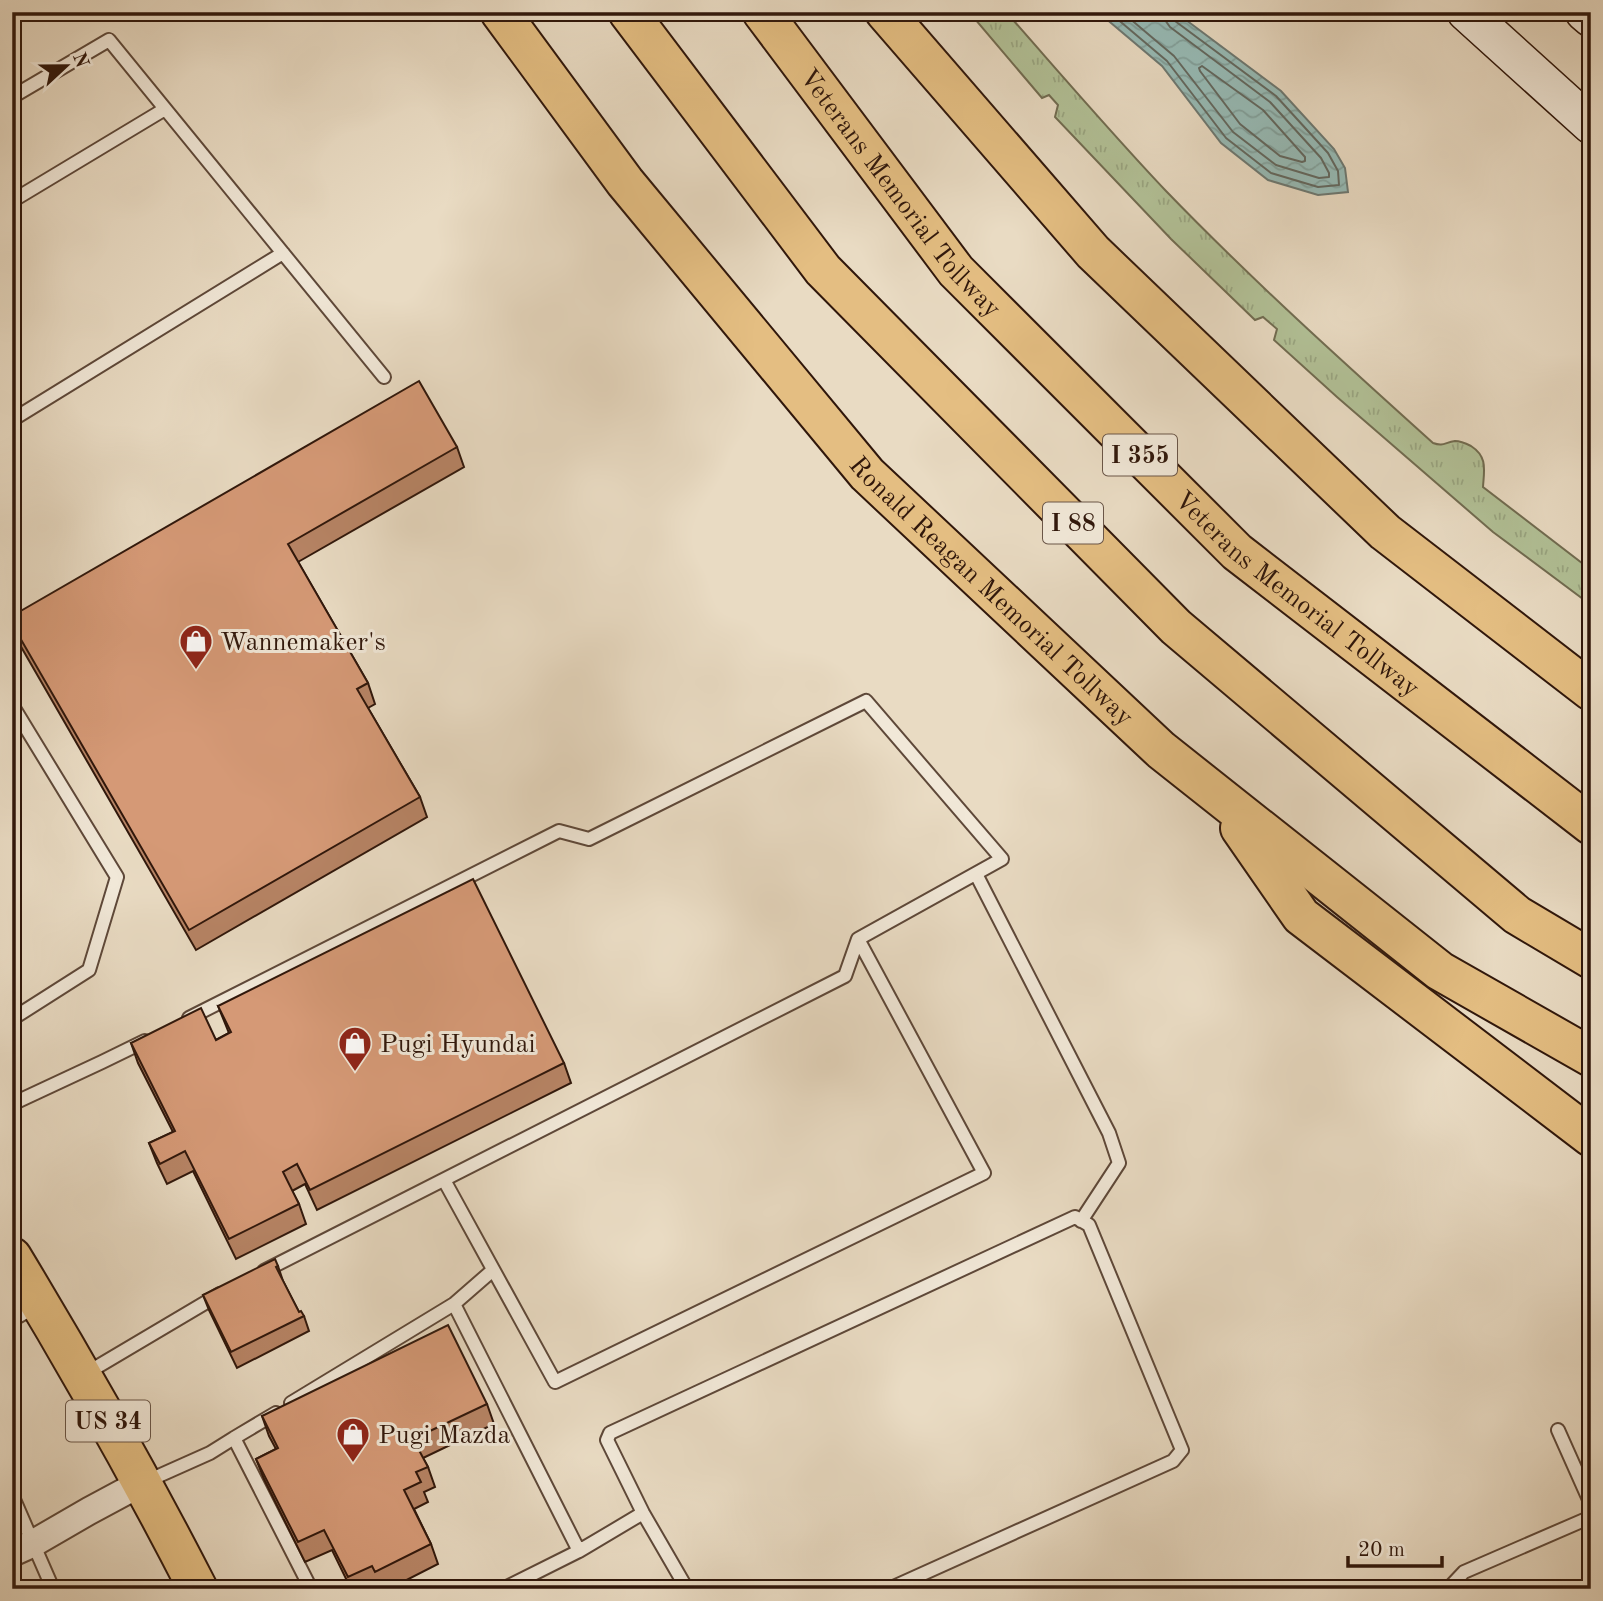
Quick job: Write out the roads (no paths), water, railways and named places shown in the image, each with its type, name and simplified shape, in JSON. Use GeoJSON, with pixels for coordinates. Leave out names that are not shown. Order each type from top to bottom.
{"type":"FeatureCollection","features":[{"type":"Feature","properties":{"kind":"main road","name":"Ronald Reagan Memorial Tollway"},"geometry":{"type":"LineString","coordinates":[[500,12],[625,182],[867,474],[1161,750],[1440,971],[1591,1057]]}},
{"type":"Feature","properties":{"kind":"main road","name":"I 88"},"geometry":{"type":"LineString","coordinates":[[628,12],[823,270],[1176,627],[1517,915],[1591,959]]}},
{"type":"Feature","properties":{"kind":"main road","name":"Veterans Memorial Tollway"},"geometry":{"type":"LineString","coordinates":[[762,12],[956,271],[1237,552],[1591,825]]}},
{"type":"Feature","properties":{"kind":"main road"},"geometry":{"type":"LineString","coordinates":[[885,12],[1093,252],[1385,532],[1591,691]]}},
{"type":"Feature","properties":{"kind":"main road"},"geometry":{"type":"LineString","coordinates":[[1466,12],[1591,125]]}},
{"type":"Feature","properties":{"kind":"main road"},"geometry":{"type":"LineString","coordinates":[[1584,12],[1591,18]]}},
{"type":"Feature","properties":{"kind":"main road"},"geometry":{"type":"LineString","coordinates":[[1217,794],[1301,916],[1591,1137]]}},
{"type":"Feature","properties":{"kind":"main road","name":"US 34"},"geometry":{"type":"LineString","coordinates":[[12,1257],[27,1312],[83,1376],[143,1482],[198,1589]]}},
{"type":"Feature","properties":{"kind":"street"},"geometry":{"type":"LineString","coordinates":[[22,1548],[143,1482]]}},
{"type":"Feature","properties":{"kind":"lane"},"geometry":{"type":"LineString","coordinates":[[12,97],[109,40],[384,377]]}},
{"type":"Feature","properties":{"kind":"lane"},"geometry":{"type":"LineString","coordinates":[[12,201],[165,109]]}},
{"type":"Feature","properties":{"kind":"lane"},"geometry":{"type":"LineString","coordinates":[[12,420],[283,253]]}},
{"type":"Feature","properties":{"kind":"lane"},"geometry":{"type":"LineString","coordinates":[[176,1025],[559,831],[589,839],[866,701],[1002,859],[858,939],[845,976],[251,1278]]}},
{"type":"Feature","properties":{"kind":"lane"},"geometry":{"type":"LineString","coordinates":[[12,705],[117,877],[89,970],[12,1018]]}},
{"type":"Feature","properties":{"kind":"lane"},"geometry":{"type":"LineString","coordinates":[[976,874],[1109,1133],[1119,1163],[1082,1221]]}},
{"type":"Feature","properties":{"kind":"lane"},"geometry":{"type":"LineString","coordinates":[[444,1180],[555,1382],[984,1173],[858,939]]}},
{"type":"Feature","properties":{"kind":"lane"},"geometry":{"type":"LineString","coordinates":[[12,1104],[152,1037]]}},
{"type":"Feature","properties":{"kind":"lane"},"geometry":{"type":"LineString","coordinates":[[687,1589],[643,1513],[607,1440],[610,1433],[1075,1217],[1089,1225],[1182,1450],[1173,1461],[889,1589]]}},
{"type":"Feature","properties":{"kind":"lane"},"geometry":{"type":"LineString","coordinates":[[143,1482],[210,1453],[454,1304],[493,1270]]}},
{"type":"Feature","properties":{"kind":"lane"},"geometry":{"type":"LineString","coordinates":[[83,1376],[229,1289]]}},
{"type":"Feature","properties":{"kind":"lane"},"geometry":{"type":"LineString","coordinates":[[454,1304],[579,1551]]}},
{"type":"Feature","properties":{"kind":"lane"},"geometry":{"type":"LineString","coordinates":[[1558,1430],[1591,1504]]}},
{"type":"Feature","properties":{"kind":"lane"},"geometry":{"type":"LineString","coordinates":[[234,1438],[311,1589]]}},
{"type":"Feature","properties":{"kind":"lane"},"geometry":{"type":"LineString","coordinates":[[12,1496],[22,1548],[53,1589]]}},
{"type":"Feature","properties":{"kind":"lane"},"geometry":{"type":"LineString","coordinates":[[503,1589],[579,1551],[643,1513]]}},
{"type":"Feature","properties":{"kind":"lane"},"geometry":{"type":"LineString","coordinates":[[1448,1589],[1464,1572],[1591,1517]]}},
{"type":"Feature","properties":{"kind":"water"},"geometry":{"type":"Polygon","coordinates":[[[1098,12],[1178,14],[1281,91],[1334,149],[1345,168],[1348,192],[1318,195],[1268,180],[1221,143],[1162,66],[1098,12]]]}},
{"type":"Feature","properties":{"kind":"place","name":"Wannemaker's"},"geometry":{"type":"Point","coordinates":[196,671]}},
{"type":"Feature","properties":{"kind":"place","name":"Pugi Hyundai"},"geometry":{"type":"Point","coordinates":[355,1073]}},
{"type":"Feature","properties":{"kind":"place","name":"Pugi Mazda"},"geometry":{"type":"Point","coordinates":[353,1464]}}]}
